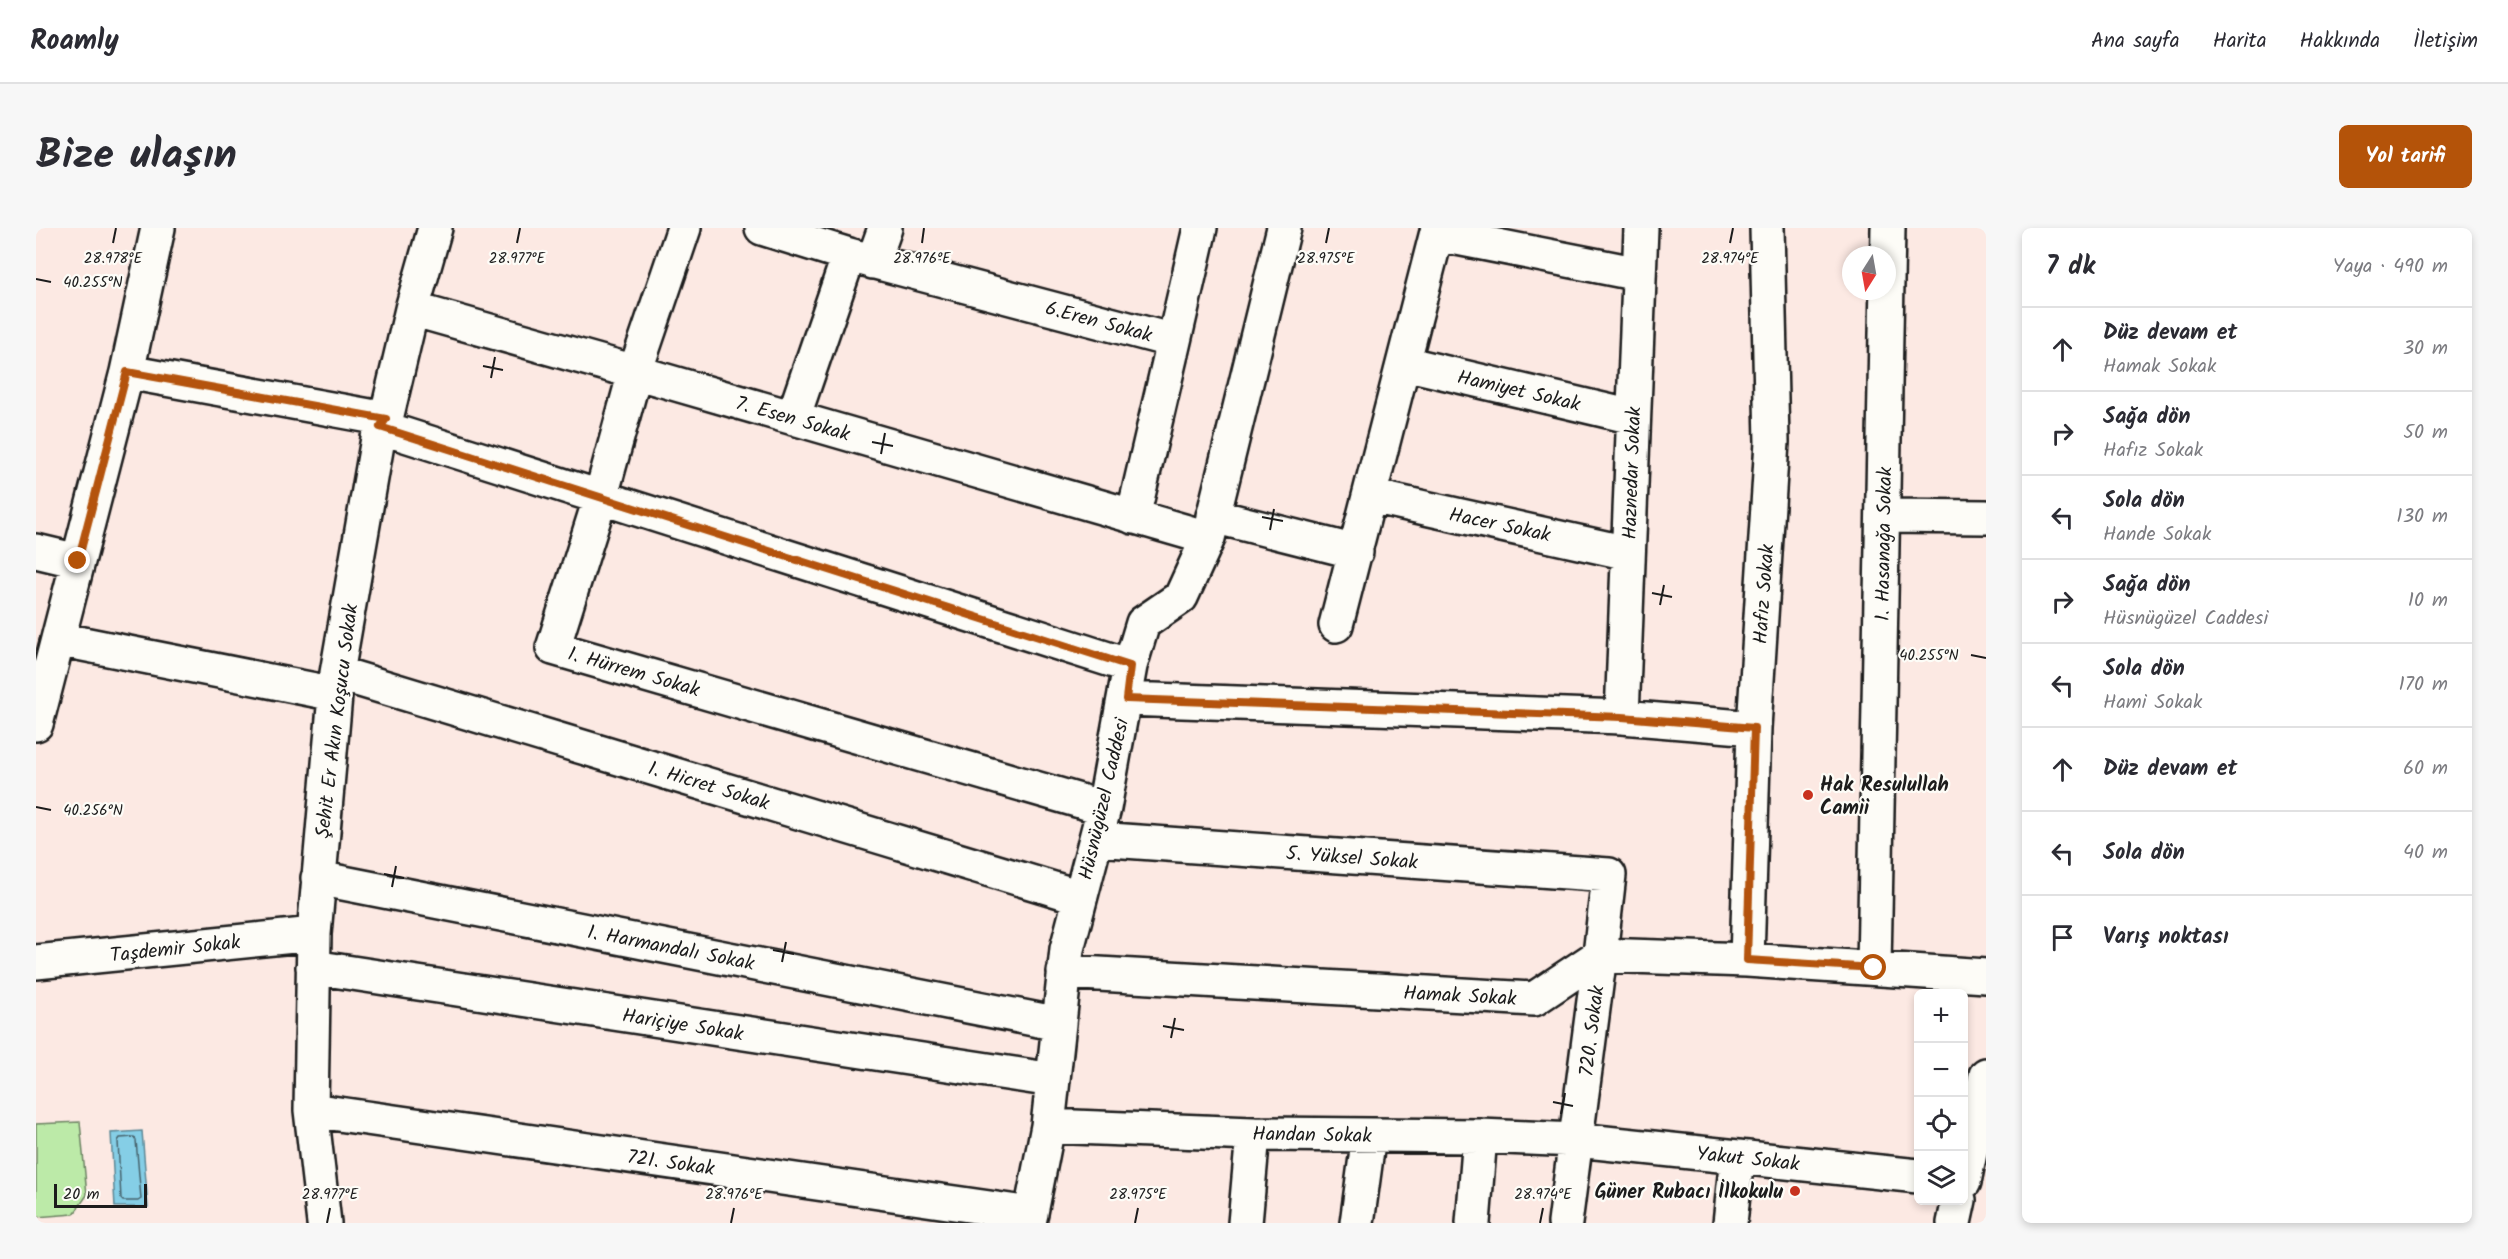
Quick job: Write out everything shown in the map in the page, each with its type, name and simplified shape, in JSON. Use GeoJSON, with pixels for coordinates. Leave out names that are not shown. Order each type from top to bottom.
{"type":"FeatureCollection","features":[{"type":"Feature","properties":{"kind":"street"},"geometry":{"type":"LineString","coordinates":[[36,724],[127,372],[158,228]]}},
{"type":"Feature","properties":{"kind":"street","name":"Şehit Er Akın Koşucu Sokak"},"geometry":{"type":"LineString","coordinates":[[324,1223],[311,1110],[313,967],[318,878],[336,683],[383,423],[435,228]]}},
{"type":"Feature","properties":{"kind":"street","name":"1. Hürrem Sokak"},"geometry":{"type":"LineString","coordinates":[[684,228],[635,372],[601,496],[553,648],[1100,824]]}},
{"type":"Feature","properties":{"kind":"street","name":"6.Eren Sokak"},"geometry":{"type":"LineString","coordinates":[[762,228],[861,259],[1174,341],[1133,517]]}},
{"type":"Feature","properties":{"kind":"street"},"geometry":{"type":"LineString","coordinates":[[793,418],[861,259],[885,228]]}},
{"type":"Feature","properties":{"kind":"street"},"geometry":{"type":"LineString","coordinates":[[1174,341],[1200,228]]}},
{"type":"Feature","properties":{"kind":"street","name":"Hüsnügüzel Caddesi"},"geometry":{"type":"LineString","coordinates":[[1030,1218],[1048,1125],[1067,949],[1100,824],[1126,699],[1130,666],[1143,622],[1181,597],[1210,527],[1284,228]]}},
{"type":"Feature","properties":{"kind":"street","name":"Haznedar Sokak"},"geometry":{"type":"LineString","coordinates":[[1622,717],[1641,228]]}},
{"type":"Feature","properties":{"kind":"street","name":"Hafız Sokak"},"geometry":{"type":"LineString","coordinates":[[1747,960],[1754,728],[1772,442],[1767,228]]}},
{"type":"Feature","properties":{"kind":"street","name":"1. Hasanağa Sokak"},"geometry":{"type":"LineString","coordinates":[[1874,968],[1888,228]]}},
{"type":"Feature","properties":{"kind":"street"},"geometry":{"type":"LineString","coordinates":[[1336,625],[1438,231],[1639,274]]}},
{"type":"Feature","properties":{"kind":"street","name":"7. Esen Sokak"},"geometry":{"type":"LineString","coordinates":[[412,309],[1133,517],[1210,527],[1356,552]]}},
{"type":"Feature","properties":{"kind":"street","name":"Hamiyet Sokak"},"geometry":{"type":"LineString","coordinates":[[1404,363],[1634,417]]}},
{"type":"Feature","properties":{"kind":"street"},"geometry":{"type":"LineString","coordinates":[[127,372],[383,423],[601,496],[1130,666]]}},
{"type":"Feature","properties":{"kind":"street","name":"Hacer Sokak"},"geometry":{"type":"LineString","coordinates":[[1371,496],[1628,553]]}},
{"type":"Feature","properties":{"kind":"street"},"geometry":{"type":"LineString","coordinates":[[1884,516],[1986,517]]}},
{"type":"Feature","properties":{"kind":"street"},"geometry":{"type":"LineString","coordinates":[[36,551],[78,561]]}},
{"type":"Feature","properties":{"kind":"street","name":"1. Hicret Sokak"},"geometry":{"type":"LineString","coordinates":[[58,639],[336,683],[1080,897]]}},
{"type":"Feature","properties":{"kind":"street"},"geometry":{"type":"LineString","coordinates":[[1126,699],[1622,717],[1754,728]]}},
{"type":"Feature","properties":{"kind":"street","name":"5. Yüksel Sokak"},"geometry":{"type":"LineString","coordinates":[[1100,824],[1609,875]]}},
{"type":"Feature","properties":{"kind":"street","name":"720. Sokak"},"geometry":{"type":"LineString","coordinates":[[1565,1223],[1609,875]]}},
{"type":"Feature","properties":{"kind":"street","name":"1. Harmandalı Sokak"},"geometry":{"type":"LineString","coordinates":[[318,878],[1059,1024]]}},
{"type":"Feature","properties":{"kind":"street","name":"Taşdemir Sokak"},"geometry":{"type":"LineString","coordinates":[[36,962],[314,934]]}},
{"type":"Feature","properties":{"kind":"street"},"geometry":{"type":"LineString","coordinates":[[1600,955],[1747,960],[1986,976]]}},
{"type":"Feature","properties":{"kind":"street","name":"Hamak Sokak"},"geometry":{"type":"LineString","coordinates":[[1064,972],[1534,999],[1600,955]]}},
{"type":"Feature","properties":{"kind":"street","name":"Hariçiye Sokak"},"geometry":{"type":"LineString","coordinates":[[313,967],[1053,1080]]}},
{"type":"Feature","properties":{"kind":"street"},"geometry":{"type":"LineString","coordinates":[[1968,1162],[1986,1075]]}},
{"type":"Feature","properties":{"kind":"street","name":"721. Sokak"},"geometry":{"type":"LineString","coordinates":[[311,1110],[1030,1218]]}},
{"type":"Feature","properties":{"kind":"street","name":"Handan Sokak"},"geometry":{"type":"LineString","coordinates":[[1048,1125],[1253,1134],[1480,1136],[1577,1140]]}},
{"type":"Feature","properties":{"kind":"street"},"geometry":{"type":"LineString","coordinates":[[1245,1223],[1253,1134]]}},
{"type":"Feature","properties":{"kind":"street"},"geometry":{"type":"LineString","coordinates":[[1357,1223],[1369,1135]]}},
{"type":"Feature","properties":{"kind":"street"},"geometry":{"type":"LineString","coordinates":[[1473,1223],[1480,1136]]}},
{"type":"Feature","properties":{"kind":"street","name":"Yakut Sokak"},"geometry":{"type":"LineString","coordinates":[[1577,1140],[1914,1176]]}},
{"type":"Feature","properties":{"kind":"street"},"geometry":{"type":"LineString","coordinates":[[1730,1223],[1737,1157]]}},
{"type":"Feature","properties":{"kind":"street"},"geometry":{"type":"LineString","coordinates":[[1968,1181],[1986,1183]]}},
{"type":"Feature","properties":{"kind":"street"},"geometry":{"type":"LineString","coordinates":[[1954,1223],[1958,1205]]}},
{"type":"Feature","properties":{"kind":"green space"},"geometry":{"type":"Polygon","coordinates":[[[80,1122],[87,1195],[74,1214],[36,1217],[36,1124],[80,1122]]]}},
{"type":"Feature","properties":{"kind":"water"},"geometry":{"type":"Polygon","coordinates":[[[142,1131],[148,1207],[115,1207],[111,1133],[142,1131]]]}},
{"type":"Feature","properties":{"kind":"place","name":"Hak Resulullah Camii"},"geometry":{"type":"Point","coordinates":[1808,795]}},
{"type":"Feature","properties":{"kind":"place","name":"Güner Rubacı İlkokulu"},"geometry":{"type":"Point","coordinates":[1795,1191]}},
{"type":"Feature","properties":{"kind":"route"},"geometry":{"type":"LineString","coordinates":[[78,561],[127,372],[386,419],[380,427],[1130,666],[1126,699],[1622,717],[1754,728],[1747,960],[1874,968]]}}]}
